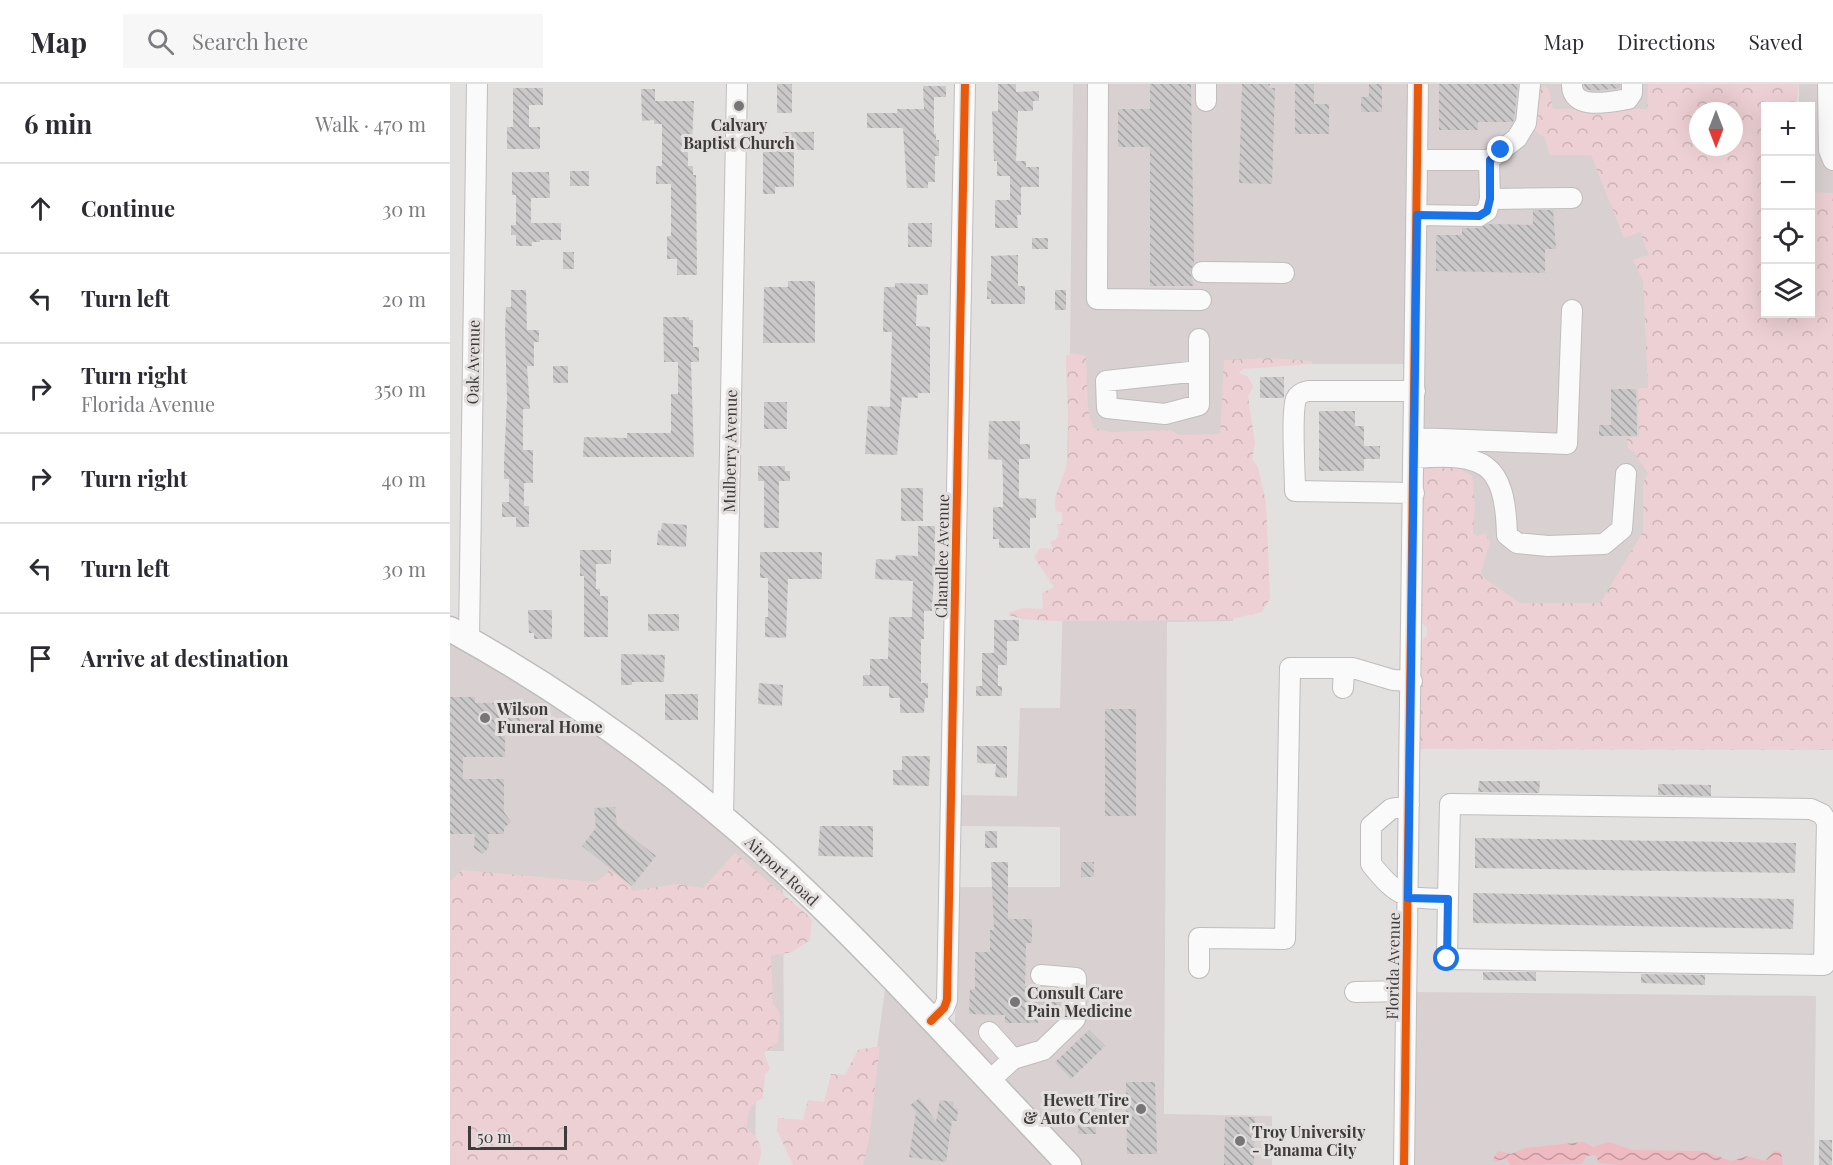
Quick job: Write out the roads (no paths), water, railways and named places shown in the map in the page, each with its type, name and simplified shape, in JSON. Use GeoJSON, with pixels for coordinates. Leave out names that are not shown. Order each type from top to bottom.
{"type":"FeatureCollection","features":[{"type":"Feature","properties":{"kind":"main road","name":"Airport Road"},"geometry":{"type":"LineString","coordinates":[[460,634],[598,722],[723,817],[812,898],[1069,1165]]}},
{"type":"Feature","properties":{"kind":"street","name":"Oak Avenue"},"geometry":{"type":"LineString","coordinates":[[460,634],[477,84]]}},
{"type":"Feature","properties":{"kind":"street","name":"Mulberry Avenue"},"geometry":{"type":"LineString","coordinates":[[723,817],[737,84]]}},
{"type":"Feature","properties":{"kind":"street","name":"Chandlee Avenue"},"geometry":{"type":"LineString","coordinates":[[931,1022],[944,1008],[947,1000],[965,84]]}},
{"type":"Feature","properties":{"kind":"street"},"geometry":{"type":"LineString","coordinates":[[1098,84],[1097,299],[1201,300]]}},
{"type":"Feature","properties":{"kind":"street","name":"Florida Avenue"},"geometry":{"type":"LineString","coordinates":[[1404,1165],[1415,458],[1418,84]]}},
{"type":"Feature","properties":{"kind":"street"},"geometry":{"type":"LineString","coordinates":[[1418,160],[1490,160],[1517,138],[1526,123],[1530,84]]}},
{"type":"Feature","properties":{"kind":"street"},"geometry":{"type":"LineString","coordinates":[[1572,84],[1572,92],[1577,99],[1588,102],[1628,99],[1632,93],[1632,84]]}},
{"type":"Feature","properties":{"kind":"street"},"geometry":{"type":"LineString","coordinates":[[1828,84],[1831,134],[1829,150],[1833,160]]}},
{"type":"Feature","properties":{"kind":"street"},"geometry":{"type":"LineString","coordinates":[[1417,215],[1479,216],[1487,211],[1490,199],[1490,160]]}},
{"type":"Feature","properties":{"kind":"street"},"geometry":{"type":"LineString","coordinates":[[1490,199],[1572,198]]}},
{"type":"Feature","properties":{"kind":"street"},"geometry":{"type":"LineString","coordinates":[[1202,272],[1284,273]]}},
{"type":"Feature","properties":{"kind":"street"},"geometry":{"type":"LineString","coordinates":[[1415,438],[1567,444],[1572,310]]}},
{"type":"Feature","properties":{"kind":"street"},"geometry":{"type":"LineString","coordinates":[[1199,339],[1199,371],[1199,405],[1165,414],[1107,408],[1106,381],[1199,371]]}},
{"type":"Feature","properties":{"kind":"street"},"geometry":{"type":"LineString","coordinates":[[1414,493],[1295,491],[1295,429],[1296,399],[1300,393],[1308,390],[1415,391]]}},
{"type":"Feature","properties":{"kind":"street"},"geometry":{"type":"LineString","coordinates":[[1415,458],[1451,455],[1477,459],[1493,472],[1503,494],[1507,535],[1517,543],[1548,546],[1604,544],[1622,529],[1626,474]]}},
{"type":"Feature","properties":{"kind":"street"},"geometry":{"type":"LineString","coordinates":[[1199,968],[1199,938],[1286,939],[1290,668],[1344,668],[1360,670],[1393,680],[1412,681]]}},
{"type":"Feature","properties":{"kind":"street"},"geometry":{"type":"LineString","coordinates":[[1343,688],[1344,668]]}},
{"type":"Feature","properties":{"kind":"street"},"geometry":{"type":"LineString","coordinates":[[1450,804],[1811,809],[1822,814],[1827,822],[1829,970],[1447,959],[1448,899],[1450,804]]}},
{"type":"Feature","properties":{"kind":"street"},"geometry":{"type":"LineString","coordinates":[[1409,805],[1391,810],[1371,826],[1371,864],[1385,882],[1408,898],[1448,899]]}},
{"type":"Feature","properties":{"kind":"street"},"geometry":{"type":"LineString","coordinates":[[989,1082],[1013,1059],[1043,1050],[1075,1019],[1076,978],[1041,975]]}},
{"type":"Feature","properties":{"kind":"street"},"geometry":{"type":"LineString","coordinates":[[1354,992],[1406,992]]}},
{"type":"Feature","properties":{"kind":"street"},"geometry":{"type":"LineString","coordinates":[[989,1032],[1013,1059]]}},
{"type":"Feature","properties":{"kind":"water"},"geometry":{"type":"Polygon","coordinates":[[[1583,1142],[1593,1147],[1609,1142],[1632,1150],[1703,1151],[1731,1161],[1747,1156],[1765,1161],[1774,1151],[1781,1152],[1783,1165],[1619,1165],[1599,1163],[1596,1155],[1586,1156],[1582,1164],[1510,1165],[1506,1158],[1496,1162],[1493,1159],[1498,1151],[1511,1154],[1525,1148],[1583,1142]]]}},
{"type":"Feature","properties":{"kind":"place","name":"Calvary Baptist Church"},"geometry":{"type":"Point","coordinates":[739,106]}},
{"type":"Feature","properties":{"kind":"place","name":"Wilson Funeral Home"},"geometry":{"type":"Point","coordinates":[485,718]}},
{"type":"Feature","properties":{"kind":"place","name":"Consult Care Pain Medicine"},"geometry":{"type":"Point","coordinates":[1015,1002]}},
{"type":"Feature","properties":{"kind":"place","name":"Hewett Tire & Auto Center"},"geometry":{"type":"Point","coordinates":[1141,1109]}},
{"type":"Feature","properties":{"kind":"place","name":"Troy University - Panama City"},"geometry":{"type":"Point","coordinates":[1240,1141]}}]}
